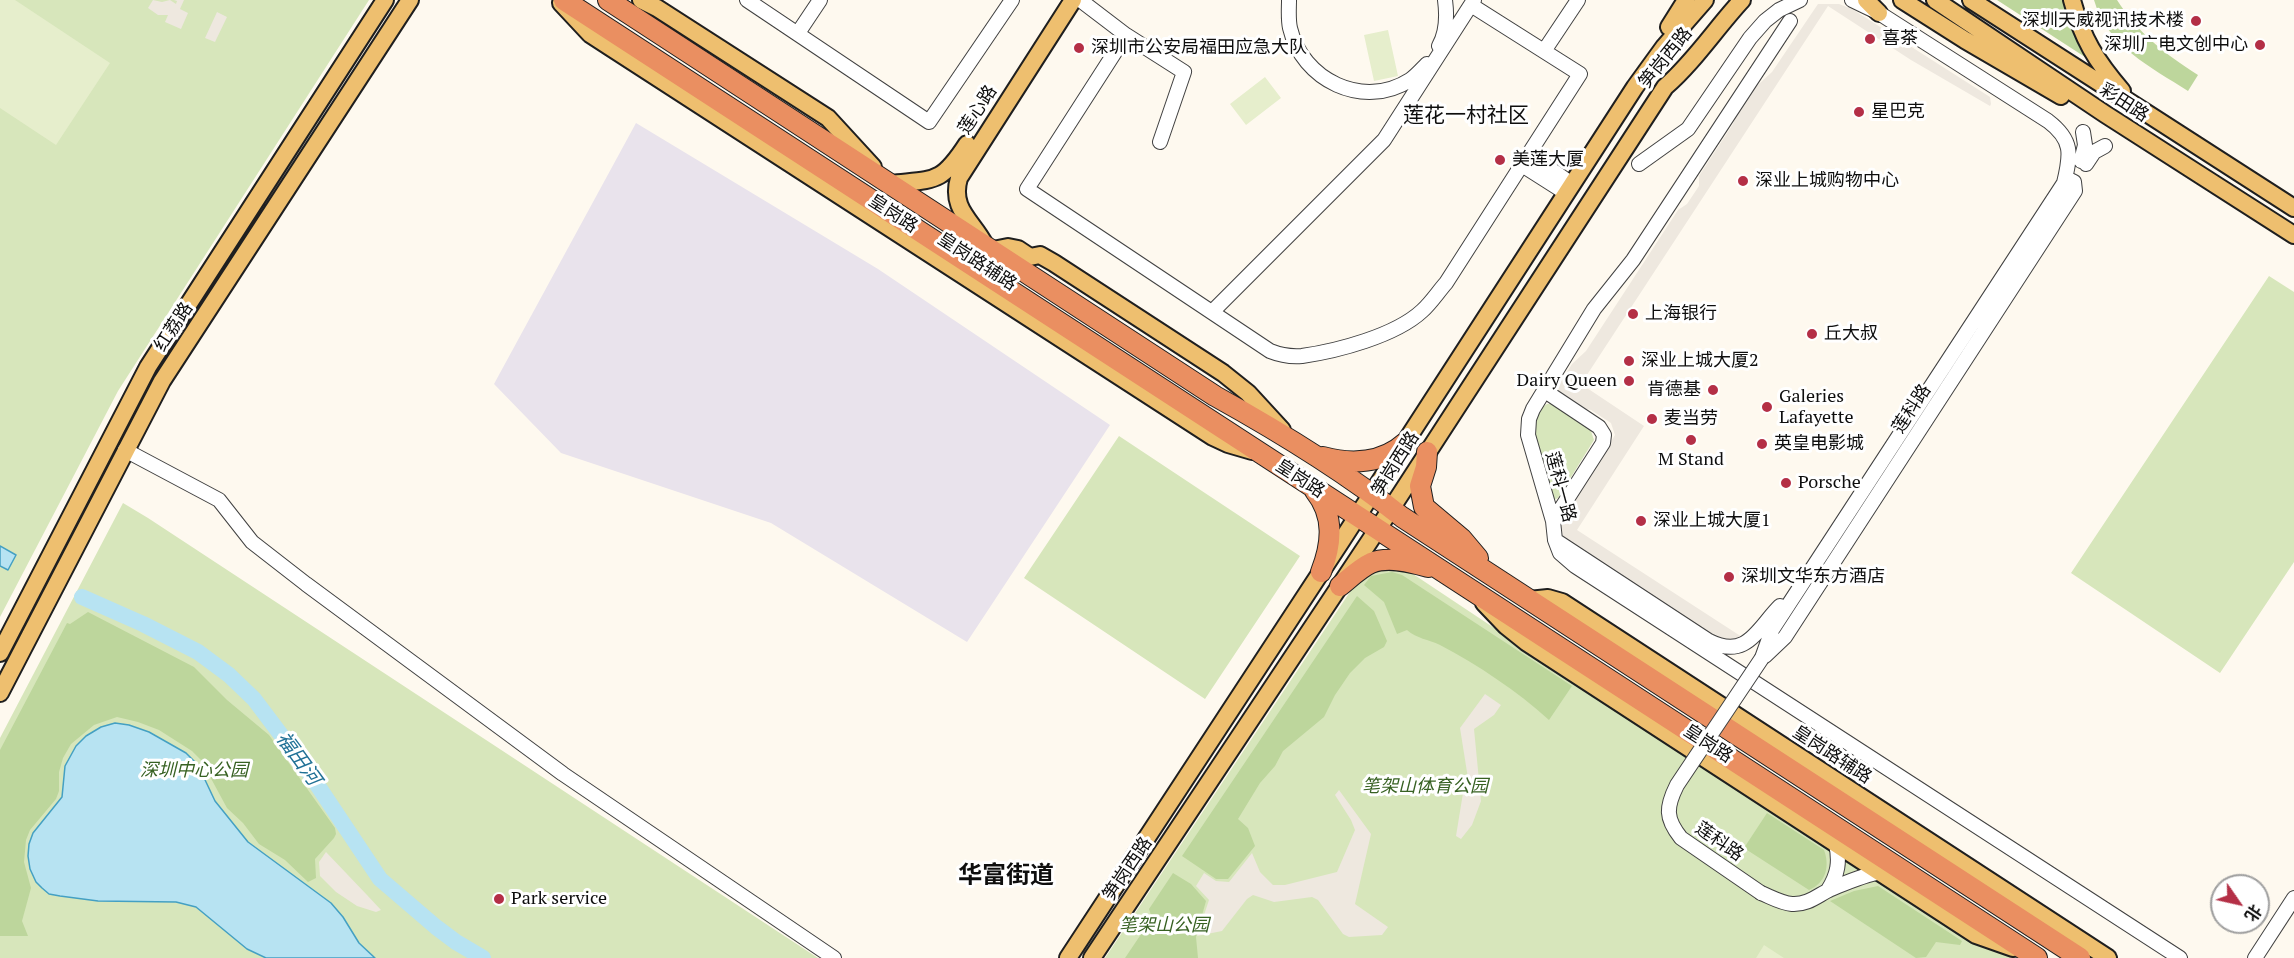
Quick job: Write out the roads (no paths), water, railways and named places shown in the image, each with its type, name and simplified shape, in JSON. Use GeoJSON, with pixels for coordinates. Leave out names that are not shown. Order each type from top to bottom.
{"type":"FeatureCollection","features":[{"type":"Feature","properties":{"kind":"highway","name":"皇岗路"},"geometry":{"type":"LineString","coordinates":[[564,0],[2034,956]]}},
{"type":"Feature","properties":{"kind":"highway","name":"皇岗路"},"geometry":{"type":"LineString","coordinates":[[608,0],[1215,396],[1286,436],[1529,600],[2080,958]]}},
{"type":"Feature","properties":{"kind":"highway"},"geometry":{"type":"LineString","coordinates":[[1314,455],[1342,461],[1366,460],[1386,455],[1406,442]]}},
{"type":"Feature","properties":{"kind":"highway"},"geometry":{"type":"LineString","coordinates":[[1427,452],[1426,467],[1420,486],[1424,507],[1462,539],[1489,573]]}},
{"type":"Feature","properties":{"kind":"highway"},"geometry":{"type":"LineString","coordinates":[[1311,486],[1325,508],[1329,523],[1331,539],[1322,572]]}},
{"type":"Feature","properties":{"kind":"highway"},"geometry":{"type":"LineString","coordinates":[[1340,586],[1364,568],[1381,561],[1404,562],[1442,572]]}},
{"type":"Feature","properties":{"kind":"main road","name":"红荔路"},"geometry":{"type":"LineString","coordinates":[[0,653],[152,361],[385,0]]}},
{"type":"Feature","properties":{"kind":"main road","name":"红荔路"},"geometry":{"type":"LineString","coordinates":[[0,693],[125,450],[173,363],[410,0]]}},
{"type":"Feature","properties":{"kind":"main road","name":"皇岗路辅路"},"geometry":{"type":"LineString","coordinates":[[558,0],[590,34],[730,126],[1213,437],[1267,457]]}},
{"type":"Feature","properties":{"kind":"main road"},"geometry":{"type":"LineString","coordinates":[[641,0],[828,118],[887,182]]}},
{"type":"Feature","properties":{"kind":"main road","name":"莲心路"},"geometry":{"type":"LineString","coordinates":[[887,182],[930,180],[944,174],[1060,0]]}},
{"type":"Feature","properties":{"kind":"main road","name":"莲心路"},"geometry":{"type":"LineString","coordinates":[[989,248],[959,207],[956,196],[959,178],[1073,0]]}},
{"type":"Feature","properties":{"kind":"main road"},"geometry":{"type":"LineString","coordinates":[[1635,87],[1686,0]]}},
{"type":"Feature","properties":{"kind":"main road","name":"笋岗西路"},"geometry":{"type":"LineString","coordinates":[[1068,958],[1322,572],[1635,87],[1669,40],[1705,0]]}},
{"type":"Feature","properties":{"kind":"main road","name":"笋岗西路"},"geometry":{"type":"LineString","coordinates":[[1092,958],[1340,586],[1665,87],[1682,73],[1712,33],[1742,0]]}},
{"type":"Feature","properties":{"kind":"main road"},"geometry":{"type":"LineString","coordinates":[[1866,0],[1879,13]]}},
{"type":"Feature","properties":{"kind":"main road"},"geometry":{"type":"LineString","coordinates":[[1902,0],[2022,75],[2077,105],[2105,114]]}},
{"type":"Feature","properties":{"kind":"main road","name":"彩田路"},"geometry":{"type":"LineString","coordinates":[[1971,0],[2294,208]]}},
{"type":"Feature","properties":{"kind":"main road"},"geometry":{"type":"LineString","coordinates":[[2072,0],[2083,36],[2093,55],[2134,105]]}},
{"type":"Feature","properties":{"kind":"main road","name":"彩田路"},"geometry":{"type":"LineString","coordinates":[[1939,3],[2105,114],[2294,235]]}},
{"type":"Feature","properties":{"kind":"main road"},"geometry":{"type":"LineString","coordinates":[[1478,595],[1506,626],[1526,642],[1976,935],[2034,956]]}},
{"type":"Feature","properties":{"kind":"main road","name":"皇岗路辅路"},"geometry":{"type":"LineString","coordinates":[[1529,600],[1548,598],[1558,600],[2108,958]]}},
{"type":"Feature","properties":{"kind":"street"},"geometry":{"type":"LineString","coordinates":[[747,0],[929,122],[1012,0]]}},
{"type":"Feature","properties":{"kind":"street"},"geometry":{"type":"LineString","coordinates":[[798,33],[820,0]]}},
{"type":"Feature","properties":{"kind":"street"},"geometry":{"type":"LineString","coordinates":[[1080,0],[1126,35],[1184,72],[1160,142]]}},
{"type":"Feature","properties":{"kind":"street"},"geometry":{"type":"LineString","coordinates":[[1289,0],[1289,26],[1298,51],[1313,71],[1335,86],[1360,92],[1386,90],[1394,87],[1409,80],[1429,63],[1442,40],[1447,15],[1445,0]]}},
{"type":"Feature","properties":{"kind":"street"},"geometry":{"type":"LineString","coordinates":[[1544,51],[1578,0]]}},
{"type":"Feature","properties":{"kind":"street"},"geometry":{"type":"LineString","coordinates":[[1639,164],[1688,129],[1750,38],[1765,21],[1779,10],[1800,0]]}},
{"type":"Feature","properties":{"kind":"street","name":"莲科路"},"geometry":{"type":"LineString","coordinates":[[1852,0],[1879,13],[2056,127],[2065,138],[2069,150],[2064,183],[1772,630],[1762,658],[1670,799],[1669,820],[1672,827],[1689,845],[1761,893],[1773,898],[1793,904],[1802,903],[1858,878],[1881,872]]}},
{"type":"Feature","properties":{"kind":"street"},"geometry":{"type":"LineString","coordinates":[[1126,35],[1027,189],[1270,351],[1283,356],[1300,356],[1352,345],[1387,332],[1422,312],[1526,159],[1580,74],[1473,3],[1384,140],[1212,312]]}},
{"type":"Feature","properties":{"kind":"street","name":"莲科一路"},"geometry":{"type":"LineString","coordinates":[[1790,21],[1638,251],[1594,309],[1529,419],[1527,430],[1560,553],[1568,562],[2180,958]]}},
{"type":"Feature","properties":{"kind":"street"},"geometry":{"type":"LineString","coordinates":[[2084,132],[2083,162],[2105,146]]}},
{"type":"Feature","properties":{"kind":"street"},"geometry":{"type":"LineString","coordinates":[[1526,159],[1569,188]]}},
{"type":"Feature","properties":{"kind":"street","name":"莲科路"},"geometry":{"type":"LineString","coordinates":[[1720,705],[1730,696],[1744,676],[1785,637],[2075,191],[2074,182],[2070,180],[2064,183]]}},
{"type":"Feature","properties":{"kind":"street"},"geometry":{"type":"LineString","coordinates":[[1545,391],[1599,427],[1604,435],[1603,443],[1553,521]]}},
{"type":"Feature","properties":{"kind":"street"},"geometry":{"type":"LineString","coordinates":[[125,450],[219,500],[252,542],[306,584],[563,774],[834,958]]}},
{"type":"Feature","properties":{"kind":"street"},"geometry":{"type":"LineString","coordinates":[[1555,540],[1720,646],[1731,648],[1744,645],[1799,588]]}},
{"type":"Feature","properties":{"kind":"street","name":"莲科路"},"geometry":{"type":"LineString","coordinates":[[1735,714],[1744,676]]}},
{"type":"Feature","properties":{"kind":"street"},"geometry":{"type":"LineString","coordinates":[[1687,703],[1706,707],[1720,705]]}},
{"type":"Feature","properties":{"kind":"street"},"geometry":{"type":"LineString","coordinates":[[1735,714],[1737,732],[1748,743]]}},
{"type":"Feature","properties":{"kind":"street"},"geometry":{"type":"LineString","coordinates":[[1828,890],[1838,872],[1836,844]]}},
{"type":"Feature","properties":{"kind":"street"},"geometry":{"type":"LineString","coordinates":[[2255,958],[2294,898]]}},
{"type":"Feature","properties":{"kind":"water"},"geometry":{"type":"Polygon","coordinates":[[[0,546],[16,555],[8,570],[0,566],[0,546]]]}},
{"type":"Feature","properties":{"kind":"water"},"geometry":{"type":"Polygon","coordinates":[[[115,723],[149,732],[186,753],[198,765],[215,801],[248,842],[331,903],[343,917],[359,943],[375,958],[266,958],[247,949],[196,907],[176,902],[98,901],[49,894],[42,888],[36,882],[30,869],[29,844],[33,833],[62,797],[65,766],[76,746],[86,736],[101,727],[115,723]]]}},
{"type":"Feature","properties":{"kind":"waterway","name":"福田河"},"geometry":{"type":"LineString","coordinates":[[82,597],[198,652],[229,675],[254,699],[306,768],[380,879],[436,927],[483,958]]}},
{"type":"Feature","properties":{"kind":"place","name":"深圳天威视讯技术楼"},"geometry":{"type":"Point","coordinates":[2196,21]}},
{"type":"Feature","properties":{"kind":"place","name":"喜茶"},"geometry":{"type":"Point","coordinates":[1870,39]}},
{"type":"Feature","properties":{"kind":"place","name":"深圳广电文创中心"},"geometry":{"type":"Point","coordinates":[2260,45]}},
{"type":"Feature","properties":{"kind":"place","name":"深圳市公安局福田应急大队"},"geometry":{"type":"Point","coordinates":[1079,48]}},
{"type":"Feature","properties":{"kind":"place","name":"星巴克"},"geometry":{"type":"Point","coordinates":[1859,112]}},
{"type":"Feature","properties":{"kind":"place","name":"美莲大厦"},"geometry":{"type":"Point","coordinates":[1500,160]}},
{"type":"Feature","properties":{"kind":"place","name":"深业上城购物中心"},"geometry":{"type":"Point","coordinates":[1743,181]}},
{"type":"Feature","properties":{"kind":"place","name":"上海银行"},"geometry":{"type":"Point","coordinates":[1633,314]}},
{"type":"Feature","properties":{"kind":"place","name":"丘大叔"},"geometry":{"type":"Point","coordinates":[1812,334]}},
{"type":"Feature","properties":{"kind":"place","name":"深业上城大厦2"},"geometry":{"type":"Point","coordinates":[1629,361]}},
{"type":"Feature","properties":{"kind":"place","name":"Dairy Queen"},"geometry":{"type":"Point","coordinates":[1629,381]}},
{"type":"Feature","properties":{"kind":"place","name":"肯德基"},"geometry":{"type":"Point","coordinates":[1713,390]}},
{"type":"Feature","properties":{"kind":"place","name":"Galeries Lafayette"},"geometry":{"type":"Point","coordinates":[1767,407]}},
{"type":"Feature","properties":{"kind":"place","name":"麦当劳"},"geometry":{"type":"Point","coordinates":[1652,419]}},
{"type":"Feature","properties":{"kind":"place","name":"M Stand"},"geometry":{"type":"Point","coordinates":[1691,440]}},
{"type":"Feature","properties":{"kind":"place","name":"英皇电影城"},"geometry":{"type":"Point","coordinates":[1762,444]}},
{"type":"Feature","properties":{"kind":"place","name":"Porsche"},"geometry":{"type":"Point","coordinates":[1786,483]}},
{"type":"Feature","properties":{"kind":"place","name":"深业上城大厦1"},"geometry":{"type":"Point","coordinates":[1641,521]}},
{"type":"Feature","properties":{"kind":"place","name":"深圳文华东方酒店"},"geometry":{"type":"Point","coordinates":[1729,577]}},
{"type":"Feature","properties":{"kind":"place","name":"Park service"},"geometry":{"type":"Point","coordinates":[499,899]}},
{"type":"Feature","properties":{"kind":"district","name":"莲花一村社区"},"geometry":{"type":"Point","coordinates":[1466,116]}},
{"type":"Feature","properties":{"kind":"district","name":"华富街道"},"geometry":{"type":"Point","coordinates":[1006,876]}},
{"type":"Feature","properties":{"kind":"park label","name":"深圳中心公园"},"geometry":{"type":"Point","coordinates":[194,771]}},
{"type":"Feature","properties":{"kind":"park label","name":"笔架山体育公园"},"geometry":{"type":"Point","coordinates":[1425,787]}},
{"type":"Feature","properties":{"kind":"park label","name":"笔架山公园"},"geometry":{"type":"Point","coordinates":[1164,926]}}]}
